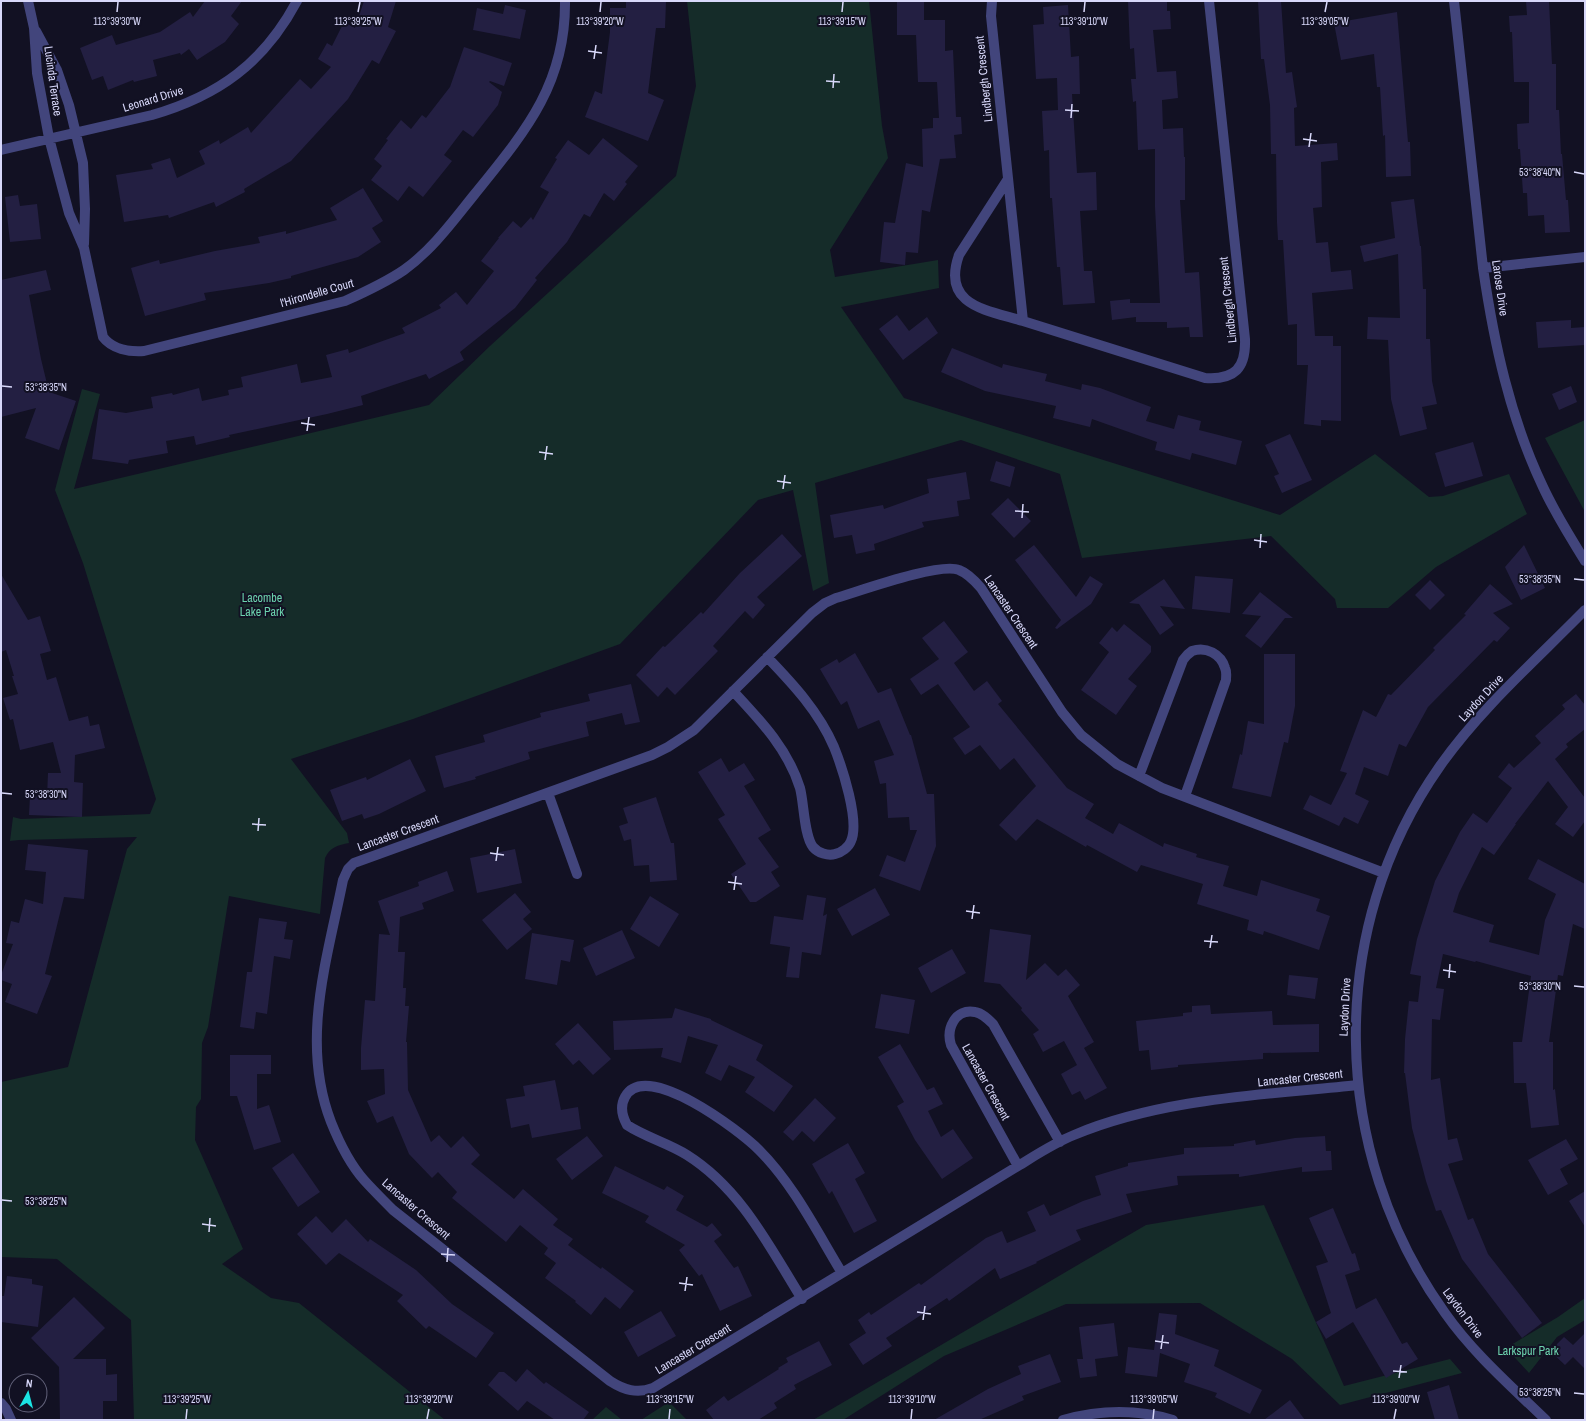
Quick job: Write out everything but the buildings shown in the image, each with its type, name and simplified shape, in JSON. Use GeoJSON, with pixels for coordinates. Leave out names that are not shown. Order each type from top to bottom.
{"type":"FeatureCollection","features":[{"type":"Feature","properties":{"kind":"street","name":"Lucinda Terrace"},"geometry":{"type":"LineString","coordinates":[[28,1],[34,28],[37,73],[49,138]]}},
{"type":"Feature","properties":{"kind":"street","name":"Leonard Drive"},"geometry":{"type":"LineString","coordinates":[[1,150],[172,109],[214,90],[235,76],[266,47],[279,32],[297,1]]}},
{"type":"Feature","properties":{"kind":"street","name":"l'Hirondelle Court"},"geometry":{"type":"LineString","coordinates":[[49,138],[69,213],[84,248],[104,337],[108,343],[133,352],[144,351],[345,301],[369,290],[405,269],[432,245],[516,142],[532,120],[547,90],[558,61],[564,24],[565,1]]}},
{"type":"Feature","properties":{"kind":"street","name":"Lindbergh Crescent"},"geometry":{"type":"LineString","coordinates":[[992,1],[991,16],[1023,321]]}},
{"type":"Feature","properties":{"kind":"street","name":"Lindbergh Crescent"},"geometry":{"type":"LineString","coordinates":[[1008,179],[956,261],[956,279],[960,294],[970,303],[1205,378],[1217,379],[1225,377],[1234,373],[1240,368],[1245,354],[1245,339],[1209,1]]}},
{"type":"Feature","properties":{"kind":"street","name":"Larose Drive"},"geometry":{"type":"LineString","coordinates":[[1454,1],[1483,268],[1503,376],[1517,422],[1542,486],[1585,562]]}},
{"type":"Feature","properties":{"kind":"street","name":"Lucinda Terrace"},"geometry":{"type":"LineString","coordinates":[[34,28],[57,70],[69,105],[76,133]]}},
{"type":"Feature","properties":{"kind":"street","name":"l'Hirondelle Court"},"geometry":{"type":"LineString","coordinates":[[76,133],[83,168],[85,209],[84,248]]}},
{"type":"Feature","properties":{"kind":"street"},"geometry":{"type":"LineString","coordinates":[[1483,268],[1585,257]]}},
{"type":"Feature","properties":{"kind":"street","name":"Lancaster Crescent"},"geometry":{"type":"LineString","coordinates":[[1358,1085],[1211,1100],[1165,1107],[1114,1120],[1074,1135],[1018,1166],[802,1299],[653,1388],[641,1391],[626,1390],[610,1381],[394,1210],[363,1179],[346,1154],[335,1134],[325,1107],[316,1062],[316,1035],[318,1007],[343,880],[348,869],[354,863],[367,857],[624,766],[668,747],[694,730],[812,613],[825,603],[836,598],[931,570],[947,568],[959,570],[972,579],[981,588],[1062,712],[1081,735],[1117,764],[1162,788],[1384,873]]}},
{"type":"Feature","properties":{"kind":"street","name":"Laydon Drive"},"geometry":{"type":"LineString","coordinates":[[1546,1420],[1485,1361],[1445,1314],[1425,1283],[1406,1249],[1391,1217],[1365,1134],[1358,1085],[1356,1037],[1358,982],[1369,924],[1384,873],[1397,840],[1426,787],[1452,750],[1484,712],[1585,610]]}},
{"type":"Feature","properties":{"kind":"street"},"geometry":{"type":"LineString","coordinates":[[1139,776],[1183,660],[1191,652],[1203,650],[1215,653],[1222,660],[1226,669],[1226,680],[1185,796]]}},
{"type":"Feature","properties":{"kind":"street"},"geometry":{"type":"LineString","coordinates":[[733,691],[769,731],[791,766],[800,788],[808,836],[813,847],[822,854],[835,854],[845,850],[851,842],[854,832],[853,816],[847,787],[834,747],[812,708],[767,657]]}},
{"type":"Feature","properties":{"kind":"street"},"geometry":{"type":"LineString","coordinates":[[548,793],[576,874]]}},
{"type":"Feature","properties":{"kind":"street","name":"Lancaster Crescent"},"geometry":{"type":"LineString","coordinates":[[1018,1166],[951,1045],[949,1030],[955,1018],[960,1014],[975,1012],[982,1014],[993,1024],[1060,1142]]}},
{"type":"Feature","properties":{"kind":"street"},"geometry":{"type":"LineString","coordinates":[[802,1299],[753,1219],[726,1186],[687,1155],[627,1125],[622,1114],[622,1105],[625,1097],[630,1091],[635,1087],[642,1085],[658,1087],[701,1106],[739,1133],[759,1150],[778,1172],[802,1207],[842,1273]]}},
{"type":"Feature","properties":{"kind":"street"},"geometry":{"type":"LineString","coordinates":[[1,1403],[6,1409],[11,1420]]}},
{"type":"Feature","properties":{"kind":"street"},"geometry":{"type":"LineString","coordinates":[[1063,1420],[1093,1413],[1127,1411],[1146,1413],[1173,1420]]}},
{"type":"Feature","properties":{"kind":"green space","name":"Lacombe Lake Park"},"geometry":{"type":"Polygon","coordinates":[[[687,1],[869,1],[882,126],[888,158],[830,250],[835,277],[938,260],[939,288],[841,307],[904,398],[1280,515],[1375,454],[1429,497],[1443,496],[1509,474],[1527,514],[1436,567],[1388,608],[1337,608],[1335,599],[1271,536],[1082,558],[1060,474],[961,440],[815,483],[829,583],[813,591],[793,490],[758,500],[620,644],[413,719],[291,759],[347,833],[349,843],[335,847],[329,851],[325,858],[320,914],[229,896],[208,1027],[202,1043],[201,1099],[196,1107],[195,1140],[243,1249],[222,1264],[271,1298],[299,1303],[445,1420],[134,1420],[131,1320],[57,1259],[1,1257],[1,1082],[68,1067],[127,849],[137,837],[10,841],[13,817],[21,819],[150,814],[156,799],[83,563],[55,490],[82,389],[100,394],[74,489],[429,405],[490,346],[676,176],[696,86],[687,1]]]}},
{"type":"Feature","properties":{"kind":"green space"},"geometry":{"type":"Polygon","coordinates":[[[1585,420],[1585,512],[1545,438],[1585,420]]]}},
{"type":"Feature","properties":{"kind":"green space"},"geometry":{"type":"Polygon","coordinates":[[[1264,1205],[1344,1386],[1450,1359],[1462,1373],[1340,1405],[1292,1359],[1200,1303],[1066,1304],[944,1356],[843,1420],[813,1420],[1146,1225],[1264,1205]]]}},
{"type":"Feature","properties":{"kind":"green space","name":"Larkspur Park"},"geometry":{"type":"Polygon","coordinates":[[[1585,1298],[1585,1320],[1557,1337],[1529,1373],[1506,1348],[1558,1317],[1585,1298]]]}},
{"type":"Feature","properties":{"kind":"green space"},"geometry":{"type":"Polygon","coordinates":[[[669,1402],[687,1420],[641,1420],[669,1402]]]}},
{"type":"Feature","properties":{"kind":"green space"},"geometry":{"type":"Polygon","coordinates":[[[606,1407],[622,1420],[592,1420],[606,1407]]]}}]}
